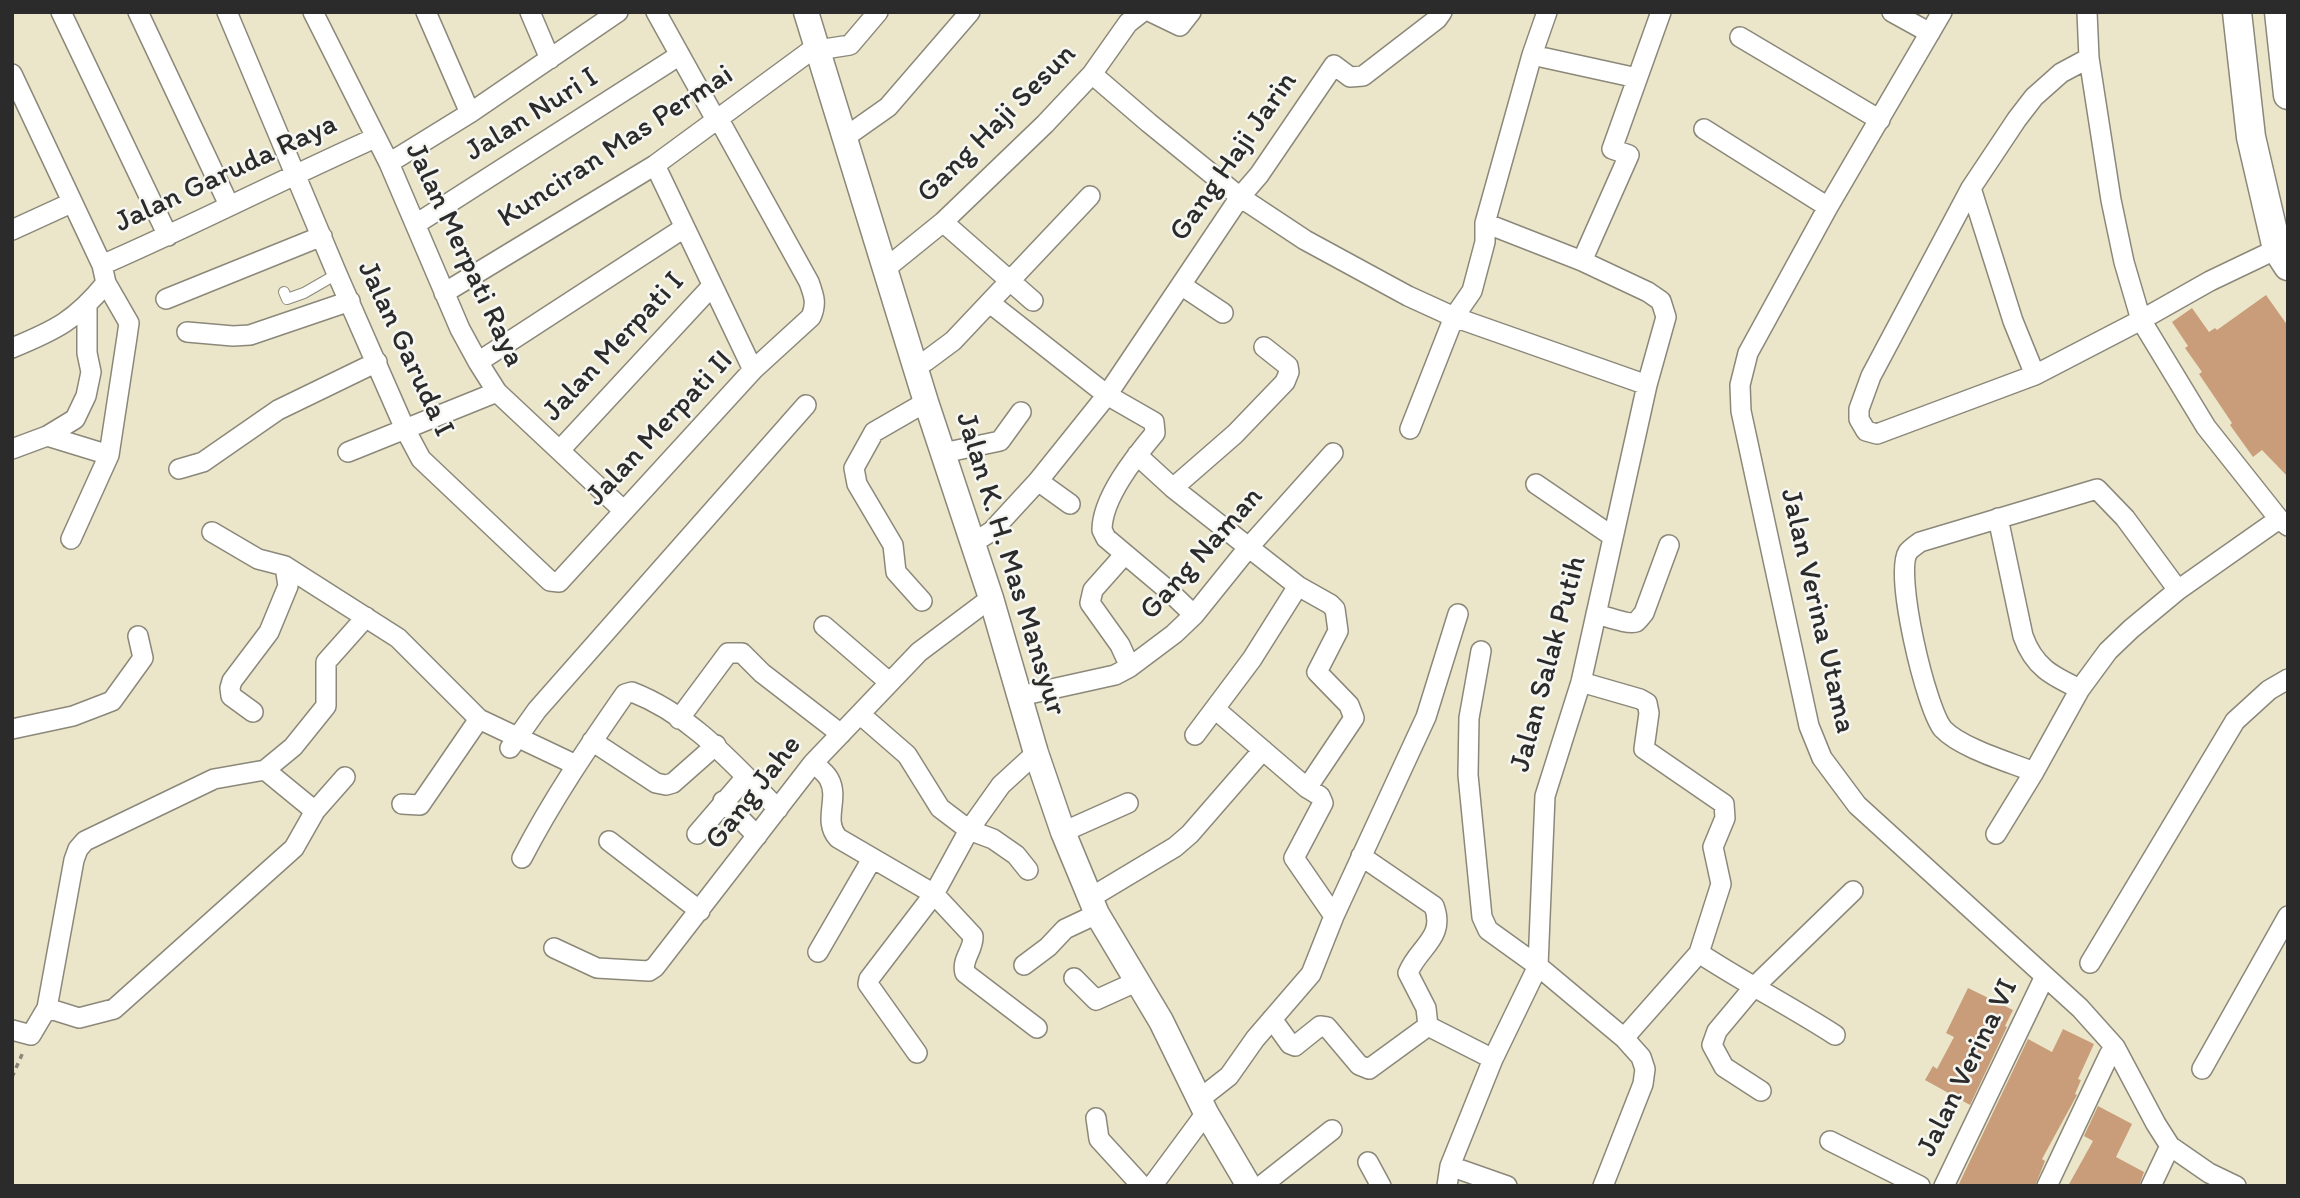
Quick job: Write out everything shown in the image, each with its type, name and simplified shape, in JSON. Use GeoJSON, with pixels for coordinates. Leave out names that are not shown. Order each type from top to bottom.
{"type":"FeatureCollection","features":[{"type":"Feature","properties":{"kind":"main road"},"geometry":{"type":"LineString","coordinates":[[2237,12],[2251,137],[2282,258]]}},
{"type":"Feature","properties":{"kind":"main road"},"geometry":{"type":"LineString","coordinates":[[2279,12],[2288,95]]}},
{"type":"Feature","properties":{"kind":"street"},"geometry":{"type":"LineString","coordinates":[[61,12],[168,236]]}},
{"type":"Feature","properties":{"kind":"street"},"geometry":{"type":"LineString","coordinates":[[138,12],[229,205]]}},
{"type":"Feature","properties":{"kind":"street","name":"Jalan Garuda I"},"geometry":{"type":"LineString","coordinates":[[227,12],[337,274],[405,429],[421,458],[550,581],[555,582]]}},
{"type":"Feature","properties":{"kind":"street","name":"Jalan Merpati Raya"},"geometry":{"type":"LineString","coordinates":[[313,12],[388,163],[444,293],[478,362],[497,392],[624,511]]}},
{"type":"Feature","properties":{"kind":"street"},"geometry":{"type":"LineString","coordinates":[[426,12],[470,113]]}},
{"type":"Feature","properties":{"kind":"street"},"geometry":{"type":"LineString","coordinates":[[530,12],[550,59]]}},
{"type":"Feature","properties":{"kind":"street"},"geometry":{"type":"LineString","coordinates":[[388,163],[470,113],[618,12]]}},
{"type":"Feature","properties":{"kind":"street"},"geometry":{"type":"LineString","coordinates":[[656,12],[716,120]]}},
{"type":"Feature","properties":{"kind":"street"},"geometry":{"type":"LineString","coordinates":[[817,48],[850,45],[878,12]]}},
{"type":"Feature","properties":{"kind":"street"},"geometry":{"type":"LineString","coordinates":[[844,138],[888,107],[970,12]]}},
{"type":"Feature","properties":{"kind":"street","name":"Gang Haji Sesun"},"geometry":{"type":"LineString","coordinates":[[885,269],[943,222],[1045,124],[1092,74],[1128,23],[1142,12]]}},
{"type":"Feature","properties":{"kind":"street"},"geometry":{"type":"LineString","coordinates":[[1151,12],[1180,26],[1191,12]]}},
{"type":"Feature","properties":{"kind":"street"},"geometry":{"type":"LineString","coordinates":[[1409,429],[1454,317],[1472,291],[1485,242],[1485,223],[1532,55],[1547,12]]}},
{"type":"Feature","properties":{"kind":"street"},"geometry":{"type":"LineString","coordinates":[[1582,261],[1629,155],[1612,149],[1661,12]]}},
{"type":"Feature","properties":{"kind":"street"},"geometry":{"type":"LineString","coordinates":[[1892,12],[1930,33]]}},
{"type":"Feature","properties":{"kind":"street","name":"Jalan Verina Utama"},"geometry":{"type":"LineString","coordinates":[[1942,12],[1828,207],[1748,353],[1740,385],[1741,411],[1809,726],[1822,758],[1857,805],[2080,1008],[2115,1047],[2155,1124],[2170,1146],[2209,1173],[2236,1186]]}},
{"type":"Feature","properties":{"kind":"street"},"geometry":{"type":"LineString","coordinates":[[1996,834],[2080,689],[2108,651],[2178,590],[2283,522],[2206,426],[2141,320],[2124,262],[2111,200],[2089,58],[2087,12]]}},
{"type":"Feature","properties":{"kind":"street","name":"Gang Haji Jarin"},"geometry":{"type":"LineString","coordinates":[[973,543],[992,531],[1038,481],[1107,395],[1334,65],[1350,76],[1363,76],[1435,14]]}},
{"type":"Feature","properties":{"kind":"street","name":"Jalan K. H. Mas Mansyur"},"geometry":{"type":"LineString","coordinates":[[811,16],[817,48],[844,138],[1063,832],[1094,906],[1138,981],[1249,1186]]}},
{"type":"Feature","properties":{"kind":"street"},"geometry":{"type":"LineString","coordinates":[[1740,37],[1880,120]]}},
{"type":"Feature","properties":{"kind":"street","name":"Kunciran Mas Permai"},"geometry":{"type":"LineString","coordinates":[[444,293],[655,165],[817,48]]}},
{"type":"Feature","properties":{"kind":"street","name":"Jalan Nuri I"},"geometry":{"type":"LineString","coordinates":[[416,224],[680,55]]}},
{"type":"Feature","properties":{"kind":"street"},"geometry":{"type":"LineString","coordinates":[[1532,55],[1637,78]]}},
{"type":"Feature","properties":{"kind":"street"},"geometry":{"type":"LineString","coordinates":[[2089,58],[2061,73],[2034,97],[1971,188],[1871,376],[1858,409],[1859,419],[1866,431],[1877,433],[2035,375],[2210,281],[2282,258]]}},
{"type":"Feature","properties":{"kind":"street"},"geometry":{"type":"LineString","coordinates":[[1092,74],[1241,197],[1305,240],[1408,296],[1454,317],[1647,385]]}},
{"type":"Feature","properties":{"kind":"street"},"geometry":{"type":"LineString","coordinates":[[12,75],[18,104],[71,203],[129,323],[109,455],[71,539]]}},
{"type":"Feature","properties":{"kind":"street","name":"Jalan Merpati II"},"geometry":{"type":"LineString","coordinates":[[555,582],[559,582],[753,370],[811,317],[816,306],[809,282],[722,125],[716,120]]}},
{"type":"Feature","properties":{"kind":"street"},"geometry":{"type":"LineString","coordinates":[[1704,130],[1828,207]]}},
{"type":"Feature","properties":{"kind":"street","name":"Jalan Garuda Raya"},"geometry":{"type":"LineString","coordinates":[[104,274],[168,236],[229,205],[375,138]]}},
{"type":"Feature","properties":{"kind":"street"},"geometry":{"type":"LineString","coordinates":[[655,165],[753,370]]}},
{"type":"Feature","properties":{"kind":"street"},"geometry":{"type":"LineString","coordinates":[[1971,188],[2013,321],[2035,375]]}},
{"type":"Feature","properties":{"kind":"street"},"geometry":{"type":"LineString","coordinates":[[915,366],[953,341],[1090,196]]}},
{"type":"Feature","properties":{"kind":"street"},"geometry":{"type":"LineString","coordinates":[[12,230],[71,203]]}},
{"type":"Feature","properties":{"kind":"street"},"geometry":{"type":"LineString","coordinates":[[943,222],[1033,301]]}},
{"type":"Feature","properties":{"kind":"street","name":"Jalan Salak Putih"},"geometry":{"type":"LineString","coordinates":[[1485,223],[1582,261],[1648,292],[1661,301],[1666,317],[1647,385],[1581,682],[1545,796],[1538,966]]}},
{"type":"Feature","properties":{"kind":"street"},"geometry":{"type":"LineString","coordinates":[[478,362],[684,228]]}},
{"type":"Feature","properties":{"kind":"street"},"geometry":{"type":"LineString","coordinates":[[166,299],[321,236]]}},
{"type":"Feature","properties":{"kind":"street"},"geometry":{"type":"LineString","coordinates":[[12,348],[53,331],[87,307],[104,274]]}},
{"type":"Feature","properties":{"kind":"street"},"geometry":{"type":"LineString","coordinates":[[1181,285],[1223,313]]}},
{"type":"Feature","properties":{"kind":"street","name":"Jalan Merpati I"},"geometry":{"type":"LineString","coordinates":[[560,450],[712,286]]}},
{"type":"Feature","properties":{"kind":"street"},"geometry":{"type":"LineString","coordinates":[[187,332],[250,335],[349,300]]}},
{"type":"Feature","properties":{"kind":"street"},"geometry":{"type":"LineString","coordinates":[[990,303],[1107,395],[1156,425],[1155,433],[1137,455],[1105,510],[1102,530],[1107,538],[1194,615]]}},
{"type":"Feature","properties":{"kind":"street"},"geometry":{"type":"LineString","coordinates":[[12,449],[47,436],[75,419],[86,396],[91,372],[87,307]]}},
{"type":"Feature","properties":{"kind":"street"},"geometry":{"type":"LineString","coordinates":[[1173,488],[1235,434],[1285,382],[1288,366],[1264,347]]}},
{"type":"Feature","properties":{"kind":"street"},"geometry":{"type":"LineString","coordinates":[[179,469],[203,462],[278,410],[377,362]]}},
{"type":"Feature","properties":{"kind":"street"},"geometry":{"type":"LineString","coordinates":[[348,452],[497,392]]}},
{"type":"Feature","properties":{"kind":"street"},"geometry":{"type":"LineString","coordinates":[[922,601],[896,572],[892,545],[857,484],[854,468],[874,432],[926,402]]}},
{"type":"Feature","properties":{"kind":"street"},"geometry":{"type":"LineString","coordinates":[[514,742],[537,709],[806,405]]}},
{"type":"Feature","properties":{"kind":"street"},"geometry":{"type":"LineString","coordinates":[[943,453],[1000,440],[1021,412]]}},
{"type":"Feature","properties":{"kind":"street"},"geometry":{"type":"LineString","coordinates":[[47,436],[109,455]]}},
{"type":"Feature","properties":{"kind":"street","name":"Gang Naman"},"geometry":{"type":"LineString","coordinates":[[1020,696],[1115,675],[1174,634],[1194,615],[1248,548],[1332,453]]}},
{"type":"Feature","properties":{"kind":"street"},"geometry":{"type":"LineString","coordinates":[[1137,455],[1173,488],[1248,548],[1298,586],[1335,609],[1338,631],[1317,672],[1349,705],[1354,718],[1307,788]]}},
{"type":"Feature","properties":{"kind":"street"},"geometry":{"type":"LineString","coordinates":[[1038,481],[1070,504]]}},
{"type":"Feature","properties":{"kind":"street"},"geometry":{"type":"LineString","coordinates":[[1536,484],[1612,536]]}},
{"type":"Feature","properties":{"kind":"street"},"geometry":{"type":"LineString","coordinates":[[2034,772],[1958,741],[1942,727],[1924,687],[1904,587],[1904,564],[1908,552],[1920,542],[2097,489],[2125,518],[2178,590]]}},
{"type":"Feature","properties":{"kind":"street"},"geometry":{"type":"LineString","coordinates":[[1998,518],[2029,654],[2060,680],[2080,689]]}},
{"type":"Feature","properties":{"kind":"street"},"geometry":{"type":"LineString","coordinates":[[212,532],[258,559],[285,566],[398,638],[479,719],[514,742],[576,765]]}},
{"type":"Feature","properties":{"kind":"street"},"geometry":{"type":"LineString","coordinates":[[1596,614],[1629,623],[1636,622],[1644,613],[1669,545]]}},
{"type":"Feature","properties":{"kind":"street"},"geometry":{"type":"LineString","coordinates":[[1125,554],[1093,590],[1090,603],[1120,645],[1130,667]]}},
{"type":"Feature","properties":{"kind":"street"},"geometry":{"type":"LineString","coordinates":[[253,712],[232,696],[230,688],[232,681],[269,632],[288,586],[285,566]]}},
{"type":"Feature","properties":{"kind":"street"},"geometry":{"type":"LineString","coordinates":[[1195,735],[1252,659],[1298,586]]}},
{"type":"Feature","properties":{"kind":"street","name":"Gang Jahe"},"geometry":{"type":"LineString","coordinates":[[554,948],[597,968],[649,971],[700,911],[813,763],[919,652],[991,598]]}},
{"type":"Feature","properties":{"kind":"street"},"geometry":{"type":"LineString","coordinates":[[1152,1186],[1204,1105],[1311,974],[1334,916],[1426,717],[1458,614]]}},
{"type":"Feature","properties":{"kind":"street"},"geometry":{"type":"LineString","coordinates":[[22,1033],[47,1008],[78,849],[85,841],[214,779],[265,770],[293,747],[326,706],[326,662],[366,617]]}},
{"type":"Feature","properties":{"kind":"street"},"geometry":{"type":"LineString","coordinates":[[824,626],[889,682]]}},
{"type":"Feature","properties":{"kind":"street"},"geometry":{"type":"LineString","coordinates":[[12,729],[72,716],[112,701],[143,658],[138,636]]}},
{"type":"Feature","properties":{"kind":"street"},"geometry":{"type":"LineString","coordinates":[[1481,651],[1469,718],[1468,775],[1482,917],[1488,930],[1538,966],[1624,1038],[1641,1057],[1645,1069],[1643,1084],[1603,1186]]}},
{"type":"Feature","properties":{"kind":"street"},"geometry":{"type":"LineString","coordinates":[[680,719],[728,653],[741,653],[762,673],[841,734]]}},
{"type":"Feature","properties":{"kind":"street"},"geometry":{"type":"LineString","coordinates":[[2090,963],[2235,721],[2269,690],[2288,679]]}},
{"type":"Feature","properties":{"kind":"street"},"geometry":{"type":"LineString","coordinates":[[1581,682],[1647,703],[1649,713],[1644,750],[1724,804],[1725,818],[1713,847],[1721,884],[1699,953],[1624,1038]]}},
{"type":"Feature","properties":{"kind":"street"},"geometry":{"type":"LineString","coordinates":[[522,858],[576,765],[625,694],[632,692],[680,719],[716,745],[778,809]]}},
{"type":"Feature","properties":{"kind":"street"},"geometry":{"type":"LineString","coordinates":[[1215,709],[1307,788],[1320,796],[1322,803],[1294,858],[1334,916]]}},
{"type":"Feature","properties":{"kind":"street"},"geometry":{"type":"LineString","coordinates":[[861,715],[907,755],[940,808],[969,830],[993,839],[1016,855],[1028,870]]}},
{"type":"Feature","properties":{"kind":"street"},"geometry":{"type":"LineString","coordinates":[[402,804],[420,805],[479,719]]}},
{"type":"Feature","properties":{"kind":"street"},"geometry":{"type":"LineString","coordinates":[[592,741],[656,783],[666,785],[673,783],[716,745]]}},
{"type":"Feature","properties":{"kind":"street"},"geometry":{"type":"LineString","coordinates":[[1024,965],[1094,906],[1183,841],[1263,750]]}},
{"type":"Feature","properties":{"kind":"street"},"geometry":{"type":"LineString","coordinates":[[917,1052],[868,984],[872,974],[934,894],[969,830],[1001,785],[1036,753]]}},
{"type":"Feature","properties":{"kind":"street"},"geometry":{"type":"LineString","coordinates":[[813,763],[828,777],[833,790],[830,824],[832,832],[872,859],[934,894],[973,936],[973,945],[964,963],[965,973],[1037,1028]]}},
{"type":"Feature","properties":{"kind":"street"},"geometry":{"type":"LineString","coordinates":[[265,770],[315,811]]}},
{"type":"Feature","properties":{"kind":"street"},"geometry":{"type":"LineString","coordinates":[[47,1008],[79,1018],[114,1009],[294,848],[315,811],[345,777]]}},
{"type":"Feature","properties":{"kind":"street"},"geometry":{"type":"LineString","coordinates":[[697,834],[746,777]]}},
{"type":"Feature","properties":{"kind":"street"},"geometry":{"type":"LineString","coordinates":[[723,801],[757,836]]}},
{"type":"Feature","properties":{"kind":"street"},"geometry":{"type":"LineString","coordinates":[[1063,832],[1128,803]]}},
{"type":"Feature","properties":{"kind":"street"},"geometry":{"type":"LineString","coordinates":[[609,841],[700,911]]}},
{"type":"Feature","properties":{"kind":"street"},"geometry":{"type":"LineString","coordinates":[[1361,856],[1434,906],[1439,919],[1435,934],[1408,974],[1426,1008],[1428,1026]]}},
{"type":"Feature","properties":{"kind":"street"},"geometry":{"type":"LineString","coordinates":[[818,952],[872,859]]}},
{"type":"Feature","properties":{"kind":"street"},"geometry":{"type":"LineString","coordinates":[[1762,1091],[1724,1067],[1712,1045],[1717,1031],[1754,988],[1853,891]]}},
{"type":"Feature","properties":{"kind":"street"},"geometry":{"type":"LineString","coordinates":[[2202,1069],[2288,916]]}},
{"type":"Feature","properties":{"kind":"street"},"geometry":{"type":"LineString","coordinates":[[1699,953],[1835,1035]]}},
{"type":"Feature","properties":{"kind":"street"},"geometry":{"type":"LineString","coordinates":[[1447,1186],[1450,1166],[1493,1059],[1538,966]]}},
{"type":"Feature","properties":{"kind":"street","name":"Jalan Verina VI"},"geometry":{"type":"LineString","coordinates":[[1944,1186],[2045,976]]}},
{"type":"Feature","properties":{"kind":"street"},"geometry":{"type":"LineString","coordinates":[[1074,978],[1096,1000],[1138,981]]}},
{"type":"Feature","properties":{"kind":"street"},"geometry":{"type":"LineString","coordinates":[[1272,1019],[1294,1046],[1320,1026],[1327,1027],[1359,1065],[1369,1069],[1428,1026]]}},
{"type":"Feature","properties":{"kind":"street"},"geometry":{"type":"LineString","coordinates":[[1428,1026],[1493,1059]]}},
{"type":"Feature","properties":{"kind":"street"},"geometry":{"type":"LineString","coordinates":[[2047,1186],[2115,1047]]}},
{"type":"Feature","properties":{"kind":"street"},"geometry":{"type":"LineString","coordinates":[[1096,1118],[1099,1139],[1142,1186]]}},
{"type":"Feature","properties":{"kind":"street"},"geometry":{"type":"LineString","coordinates":[[1261,1186],[1332,1130]]}},
{"type":"Feature","properties":{"kind":"street"},"geometry":{"type":"LineString","coordinates":[[1830,1141],[1920,1186]]}},
{"type":"Feature","properties":{"kind":"street"},"geometry":{"type":"LineString","coordinates":[[2151,1186],[2170,1146]]}},
{"type":"Feature","properties":{"kind":"street"},"geometry":{"type":"LineString","coordinates":[[1368,1162],[1381,1186]]}},
{"type":"Feature","properties":{"kind":"street"},"geometry":{"type":"LineString","coordinates":[[1450,1166],[1507,1186]]}},
{"type":"Feature","properties":{"kind":"lane"},"geometry":{"type":"LineString","coordinates":[[284,292],[288,299],[337,274]]}},
{"type":"Feature","properties":{"kind":"path"},"geometry":{"type":"LineString","coordinates":[[12,1077],[22,1033]]}},
{"type":"Feature","properties":{"kind":"building"},"geometry":{"type":"Polygon","coordinates":[[[2266,295],[2288,326],[2288,477],[2262,450],[2253,457],[2199,374],[2202,372],[2185,348],[2188,346],[2172,322],[2192,308],[2209,332],[2215,328],[2217,330],[2266,295]]]}},
{"type":"Feature","properties":{"kind":"building"},"geometry":{"type":"Polygon","coordinates":[[[1968,988],[2013,1010],[1970,1105],[1925,1080],[1933,1066],[1937,1069],[1954,1037],[1946,1033],[1968,988]]]}},
{"type":"Feature","properties":{"kind":"building"},"geometry":{"type":"Polygon","coordinates":[[[2063,1029],[2094,1044],[2078,1079],[2081,1080],[2075,1094],[2077,1095],[2042,1159],[2045,1161],[2035,1186],[1958,1186],[2028,1039],[2052,1052],[2063,1029]]]}},
{"type":"Feature","properties":{"kind":"building"},"geometry":{"type":"Polygon","coordinates":[[[2098,1106],[2132,1124],[2116,1157],[2144,1172],[2139,1186],[2068,1186],[2093,1141],[2084,1136],[2098,1106]]]}}]}
